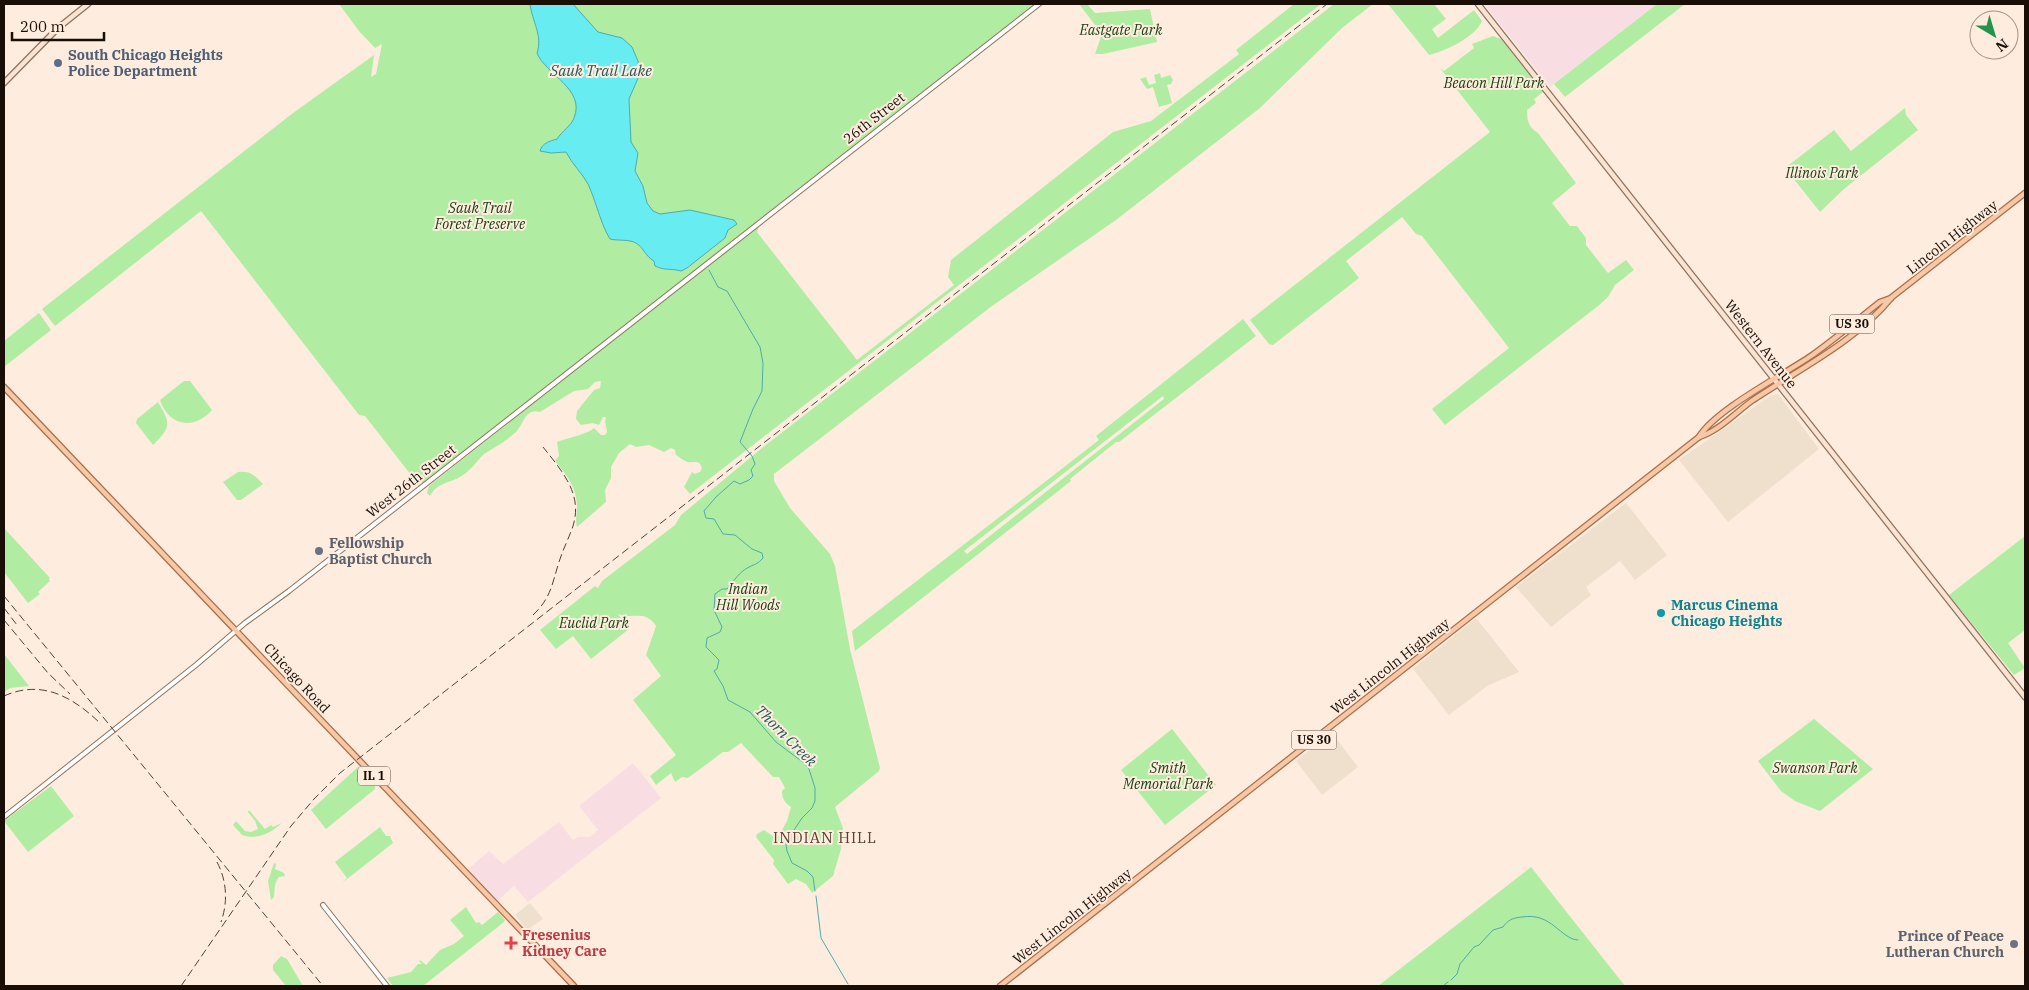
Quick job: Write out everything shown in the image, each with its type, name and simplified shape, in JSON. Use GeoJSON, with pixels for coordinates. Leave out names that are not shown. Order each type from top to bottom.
{"type":"FeatureCollection","features":[{"type":"Feature","properties":{"kind":"main road"},"geometry":{"type":"LineString","coordinates":[[4,82],[58,28],[88,4]]}},
{"type":"Feature","properties":{"kind":"main road","name":"Western Avenue"},"geometry":{"type":"LineString","coordinates":[[1478,4],[2025,697]]}},
{"type":"Feature","properties":{"kind":"main road","name":"Lincoln Highway"},"geometry":{"type":"LineString","coordinates":[[1779,385],[1824,355],[1883,309],[1892,297],[2025,193]]}},
{"type":"Feature","properties":{"kind":"main road","name":"Lincoln Highway"},"geometry":{"type":"LineString","coordinates":[[1774,379],[1816,352],[1880,302],[1892,297]]}},
{"type":"Feature","properties":{"kind":"main road","name":"West Lincoln Highway"},"geometry":{"type":"LineString","coordinates":[[1700,437],[1704,430],[1727,411],[1774,379]]}},
{"type":"Feature","properties":{"kind":"main road","name":"West Lincoln Highway"},"geometry":{"type":"LineString","coordinates":[[1000,986],[1700,437],[1708,434],[1779,385]]}},
{"type":"Feature","properties":{"kind":"main road","name":"Chicago Road"},"geometry":{"type":"LineString","coordinates":[[4,387],[574,986]]}},
{"type":"Feature","properties":{"kind":"street","name":"26th Street"},"geometry":{"type":"LineString","coordinates":[[723,250],[1039,4]]}},
{"type":"Feature","properties":{"kind":"street","name":"West 26th Street"},"geometry":{"type":"LineString","coordinates":[[4,817],[196,665],[236,630],[296,586],[723,250]]}},
{"type":"Feature","properties":{"kind":"street"},"geometry":{"type":"LineString","coordinates":[[324,905],[387,986]]}},
{"type":"Feature","properties":{"kind":"shaded area"},"geometry":{"type":"Polygon","coordinates":[[[1484,4],[1657,4],[1550,87],[1484,4]]]}},
{"type":"Feature","properties":{"kind":"shaded area"},"geometry":{"type":"Polygon","coordinates":[[[1778,394],[1819,449],[1728,522],[1679,460],[1770,396],[1778,394]]]}},
{"type":"Feature","properties":{"kind":"shaded area"},"geometry":{"type":"Polygon","coordinates":[[[1626,503],[1667,555],[1635,580],[1620,561],[1586,587],[1591,595],[1551,627],[1516,587],[1626,503]]]}},
{"type":"Feature","properties":{"kind":"shaded area"},"geometry":{"type":"Polygon","coordinates":[[[1476,618],[1519,672],[1487,686],[1449,715],[1413,669],[1476,618]]]}},
{"type":"Feature","properties":{"kind":"shaded area"},"geometry":{"type":"Polygon","coordinates":[[[1332,733],[1358,767],[1322,795],[1296,761],[1332,733]]]}},
{"type":"Feature","properties":{"kind":"shaded area"},"geometry":{"type":"Polygon","coordinates":[[[633,763],[661,798],[528,902],[514,886],[497,901],[467,870],[489,851],[503,864],[559,822],[573,840],[578,837],[590,837],[598,830],[579,806],[633,763]]]}},
{"type":"Feature","properties":{"kind":"shaded area"},"geometry":{"type":"Polygon","coordinates":[[[530,903],[543,919],[527,930],[515,915],[530,903]]]}},
{"type":"Feature","properties":{"kind":"green space","name":"Sauk Trail Forest Preserve"},"geometry":{"type":"Polygon","coordinates":[[[339,4],[1035,4],[423,483],[411,475],[365,416],[359,415],[201,211],[55,326],[42,309],[293,113],[374,55],[371,77],[376,74],[382,44],[375,48],[359,31],[339,4]]]}},
{"type":"Feature","properties":{"kind":"green space","name":"Eastgate Park"},"geometry":{"type":"Polygon","coordinates":[[[1079,4],[1087,4],[1095,13],[1150,9],[1157,42],[1103,54],[1095,54],[1102,34],[1079,4]]]}},
{"type":"Feature","properties":{"kind":"green space"},"geometry":{"type":"Polygon","coordinates":[[[1294,4],[1321,4],[690,494],[684,487],[692,472],[695,474],[700,472],[702,468],[700,463],[685,461],[676,455],[675,450],[671,448],[664,452],[649,445],[636,447],[630,444],[619,453],[611,467],[611,478],[605,490],[606,502],[577,527],[577,500],[573,488],[555,461],[559,456],[557,442],[594,428],[601,435],[605,435],[607,432],[606,417],[603,417],[599,425],[593,423],[581,425],[576,419],[577,411],[594,390],[600,388],[601,381],[595,382],[588,389],[574,391],[540,412],[531,412],[525,417],[516,432],[484,454],[466,473],[439,486],[430,496],[427,493],[429,486],[760,224],[757,232],[857,360],[954,285],[948,277],[951,260],[1113,132],[1151,121],[1239,54],[1236,50],[1294,4]]]}},
{"type":"Feature","properties":{"kind":"green space"},"geometry":{"type":"Polygon","coordinates":[[[1334,4],[1373,4],[1342,28],[1260,108],[1116,220],[992,306],[774,474],[774,481],[790,508],[830,554],[835,566],[850,649],[880,768],[879,771],[835,807],[843,828],[841,849],[833,876],[812,893],[806,884],[796,879],[788,884],[773,864],[774,860],[756,837],[757,834],[764,830],[777,839],[787,821],[791,807],[783,796],[782,791],[785,788],[779,777],[773,777],[741,743],[728,752],[723,752],[688,778],[682,777],[675,782],[671,773],[656,785],[650,776],[676,755],[633,700],[661,676],[646,655],[656,626],[652,621],[643,616],[623,616],[618,614],[629,629],[591,659],[573,636],[556,649],[540,630],[595,586],[598,588],[602,581],[675,525],[681,515],[762,448],[1334,4]]]}},
{"type":"Feature","properties":{"kind":"green space"},"geometry":{"type":"Polygon","coordinates":[[[1388,4],[1434,4],[1446,19],[1432,29],[1438,38],[1474,10],[1482,21],[1467,38],[1429,55],[1388,4]]]}},
{"type":"Feature","properties":{"kind":"green space"},"geometry":{"type":"Polygon","coordinates":[[[1657,4],[1685,4],[1565,97],[1554,84],[1657,4]]]}},
{"type":"Feature","properties":{"kind":"green space","name":"Beacon Hill Park"},"geometry":{"type":"Polygon","coordinates":[[[1493,36],[1501,39],[1543,92],[1534,99],[1536,103],[1527,110],[1529,123],[1576,183],[1552,203],[1570,226],[1577,226],[1586,238],[1586,245],[1608,273],[1626,260],[1634,270],[1615,285],[1608,297],[1598,306],[1445,425],[1432,409],[1509,348],[1422,236],[1416,234],[1402,217],[1346,261],[1359,278],[1273,345],[1269,344],[1250,320],[1490,132],[1440,68],[1444,71],[1474,48],[1472,44],[1493,36]]]}},
{"type":"Feature","properties":{"kind":"green space"},"geometry":{"type":"Polygon","coordinates":[[[1160,73],[1161,78],[1170,75],[1173,80],[1171,84],[1167,85],[1172,103],[1159,107],[1153,87],[1147,89],[1140,79],[1146,77],[1149,85],[1156,83],[1154,75],[1160,73]]]}},
{"type":"Feature","properties":{"kind":"green space","name":"Illinois Park"},"geometry":{"type":"Polygon","coordinates":[[[1905,108],[1906,115],[1918,130],[1844,189],[1820,212],[1785,168],[1834,130],[1851,151],[1905,108]]]}},
{"type":"Feature","properties":{"kind":"green space"},"geometry":{"type":"Polygon","coordinates":[[[39,313],[51,330],[4,367],[4,341],[39,313]]]}},
{"type":"Feature","properties":{"kind":"green space"},"geometry":{"type":"Polygon","coordinates":[[[1243,319],[1256,336],[1119,442],[1116,442],[1070,479],[1071,481],[855,651],[852,631],[1099,440],[1096,436],[1243,319]],[[1163,396],[964,551],[967,554],[1164,399],[1163,396]]]}},
{"type":"Feature","properties":{"kind":"green space"},"geometry":{"type":"Polygon","coordinates":[[[184,381],[190,381],[212,410],[198,421],[190,423],[183,423],[169,416],[160,400],[184,381]]]}},
{"type":"Feature","properties":{"kind":"green space"},"geometry":{"type":"Polygon","coordinates":[[[158,402],[165,415],[167,425],[163,434],[153,445],[136,423],[137,419],[158,402]]]}},
{"type":"Feature","properties":{"kind":"green space"},"geometry":{"type":"Polygon","coordinates":[[[238,472],[252,474],[263,484],[241,500],[237,500],[223,482],[238,472]]]}},
{"type":"Feature","properties":{"kind":"green space"},"geometry":{"type":"Polygon","coordinates":[[[4,528],[50,578],[50,581],[38,592],[40,594],[28,603],[4,572],[4,528]]]}},
{"type":"Feature","properties":{"kind":"green space"},"geometry":{"type":"Polygon","coordinates":[[[2025,536],[2025,630],[2008,643],[2025,668],[2014,675],[1949,595],[2025,536]]]}},
{"type":"Feature","properties":{"kind":"green space"},"geometry":{"type":"Polygon","coordinates":[[[4,654],[29,686],[10,688],[4,692],[4,654]]]}},
{"type":"Feature","properties":{"kind":"green space","name":"Swanson Park"},"geometry":{"type":"Polygon","coordinates":[[[1814,719],[1873,769],[1820,811],[1795,801],[1781,791],[1758,761],[1814,719]]]}},
{"type":"Feature","properties":{"kind":"green space","name":"Smith Memorial Park"},"geometry":{"type":"Polygon","coordinates":[[[1172,729],[1216,785],[1165,825],[1121,770],[1172,729]]]}},
{"type":"Feature","properties":{"kind":"green space"},"geometry":{"type":"Polygon","coordinates":[[[358,767],[375,784],[375,789],[326,829],[311,810],[358,767]]]}},
{"type":"Feature","properties":{"kind":"green space"},"geometry":{"type":"Polygon","coordinates":[[[51,786],[74,816],[28,852],[4,821],[51,786]]]}},
{"type":"Feature","properties":{"kind":"green space"},"geometry":{"type":"Polygon","coordinates":[[[249,810],[265,829],[271,825],[273,827],[282,823],[263,835],[252,837],[242,835],[233,825],[236,821],[245,831],[251,832],[258,829],[248,812],[249,810]]]}},
{"type":"Feature","properties":{"kind":"green space"},"geometry":{"type":"Polygon","coordinates":[[[380,827],[386,836],[390,836],[393,843],[342,883],[347,878],[335,862],[380,827]]]}},
{"type":"Feature","properties":{"kind":"green space"},"geometry":{"type":"Polygon","coordinates":[[[274,863],[276,864],[275,869],[284,873],[285,876],[277,879],[274,897],[271,900],[268,881],[274,863]]]}},
{"type":"Feature","properties":{"kind":"green space"},"geometry":{"type":"Polygon","coordinates":[[[1531,867],[1625,986],[1378,986],[1531,867]]]}},
{"type":"Feature","properties":{"kind":"green space"},"geometry":{"type":"Polygon","coordinates":[[[466,907],[476,923],[479,922],[482,925],[498,912],[505,920],[423,986],[393,986],[387,978],[411,972],[418,964],[422,964],[420,960],[426,965],[440,950],[454,944],[464,936],[450,920],[466,907]]]}},
{"type":"Feature","properties":{"kind":"green space"},"geometry":{"type":"Polygon","coordinates":[[[281,956],[287,959],[303,986],[286,986],[273,970],[273,965],[281,956]]]}},
{"type":"Feature","properties":{"kind":"water","name":"Sauk Trail Lake"},"geometry":{"type":"Polygon","coordinates":[[[530,4],[573,4],[598,32],[622,38],[632,47],[638,61],[639,76],[629,99],[631,142],[638,153],[635,171],[643,186],[647,203],[653,211],[660,214],[690,210],[734,220],[737,224],[728,230],[725,238],[687,268],[681,271],[659,268],[655,266],[654,261],[636,243],[610,239],[588,184],[566,152],[551,153],[540,151],[544,144],[557,139],[571,124],[576,108],[570,90],[541,61],[537,53],[539,41],[530,4]]]}},
{"type":"Feature","properties":{"kind":"waterway","name":"Thorn Creek"},"geometry":{"type":"LineString","coordinates":[[709,270],[718,287],[727,291],[760,347],[763,363],[762,391],[740,442],[752,456],[755,464],[751,470],[753,476],[740,484],[734,481],[704,511],[706,518],[714,519],[723,534],[735,535],[752,549],[762,553],[763,558],[758,563],[742,571],[727,589],[722,589],[715,594],[714,610],[722,627],[720,632],[707,638],[706,647],[719,660],[717,669],[714,671],[723,686],[728,700],[750,712],[776,742],[809,769],[815,788],[815,801],[786,844],[792,863],[807,871],[813,877],[815,891]]}},
{"type":"Feature","properties":{"kind":"waterway","name":"Thorn Creek"},"geometry":{"type":"LineString","coordinates":[[816,896],[821,938],[848,984]]}},
{"type":"Feature","properties":{"kind":"waterway"},"geometry":{"type":"LineString","coordinates":[[1451,980],[1457,974],[1460,964],[1474,947],[1479,945],[1493,930],[1503,927],[1513,919],[1522,917],[1541,918],[1572,939],[1578,940]]}},
{"type":"Feature","properties":{"kind":"waterway"},"geometry":{"type":"LineString","coordinates":[[1443,986],[1448,982]]}},
{"type":"Feature","properties":{"kind":"railway"},"geometry":{"type":"LineString","coordinates":[[181,986],[291,826],[340,773],[1327,4]]}},
{"type":"Feature","properties":{"kind":"railway"},"geometry":{"type":"LineString","coordinates":[[533,615],[544,603],[550,590],[573,526],[575,514],[573,493],[569,484],[543,447]]}},
{"type":"Feature","properties":{"kind":"railway"},"geometry":{"type":"LineString","coordinates":[[4,596],[323,986]]}},
{"type":"Feature","properties":{"kind":"railway"},"geometry":{"type":"LineString","coordinates":[[4,608],[17,625]]}},
{"type":"Feature","properties":{"kind":"railway"},"geometry":{"type":"LineString","coordinates":[[4,620],[48,673],[70,694]]}},
{"type":"Feature","properties":{"kind":"railway"},"geometry":{"type":"LineString","coordinates":[[4,696],[31,689],[44,690],[68,699],[101,724]]}},
{"type":"Feature","properties":{"kind":"railway"},"geometry":{"type":"LineString","coordinates":[[217,862],[225,884],[225,907],[221,922]]}},
{"type":"Feature","properties":{"kind":"place","name":"South Chicago Heights Police Department"},"geometry":{"type":"Point","coordinates":[58,63]}},
{"type":"Feature","properties":{"kind":"place","name":"Fellowship Baptist Church"},"geometry":{"type":"Point","coordinates":[319,551]}},
{"type":"Feature","properties":{"kind":"place","name":"Marcus Cinema Chicago Heights"},"geometry":{"type":"Point","coordinates":[1661,613]}},
{"type":"Feature","properties":{"kind":"place","name":"Fresenius Kidney Care"},"geometry":{"type":"Point","coordinates":[511,943]}},
{"type":"Feature","properties":{"kind":"place","name":"Prince of Peace Lutheran Church"},"geometry":{"type":"Point","coordinates":[2014,944]}},
{"type":"Feature","properties":{"kind":"district","name":"INDIAN HILL"},"geometry":{"type":"Point","coordinates":[825,838]}},
{"type":"Feature","properties":{"kind":"park label","name":"Indian Hill Woods"},"geometry":{"type":"Point","coordinates":[748,598]}},
{"type":"Feature","properties":{"kind":"park label","name":"Euclid Park"},"geometry":{"type":"Point","coordinates":[594,623]}}]}
